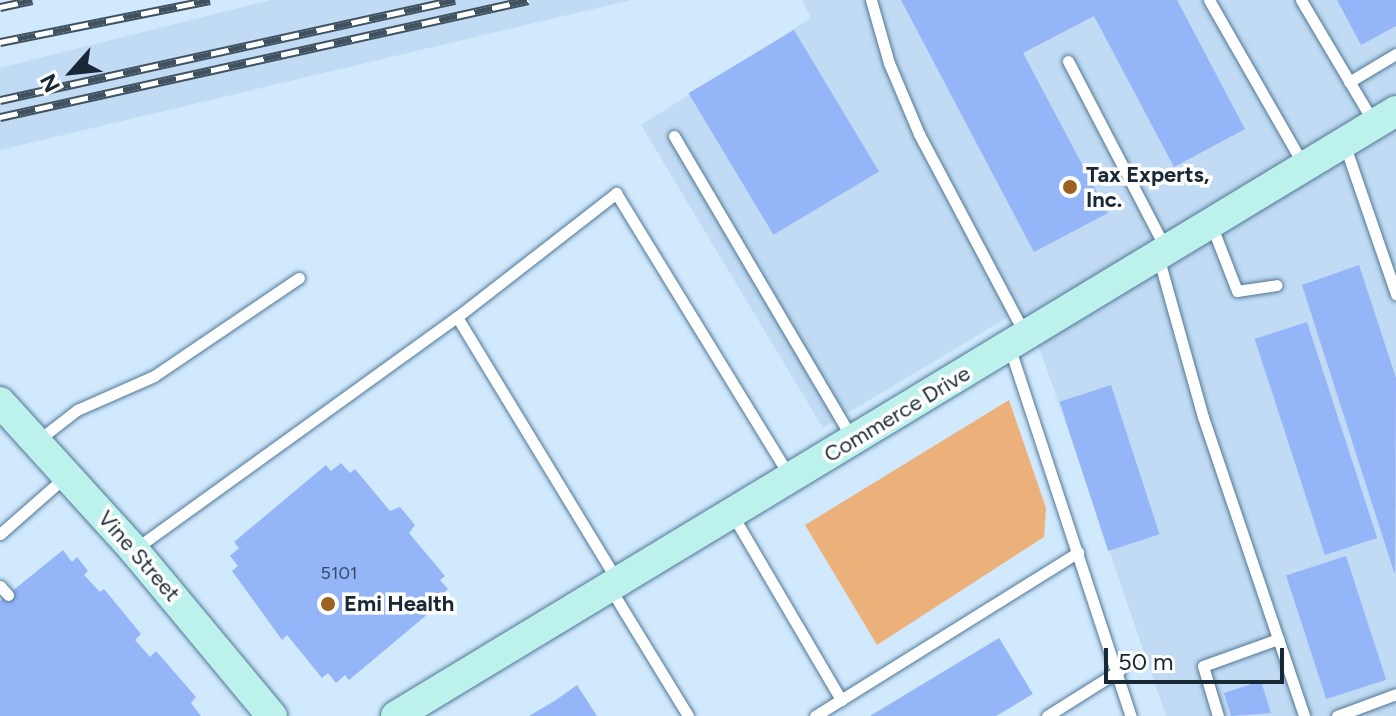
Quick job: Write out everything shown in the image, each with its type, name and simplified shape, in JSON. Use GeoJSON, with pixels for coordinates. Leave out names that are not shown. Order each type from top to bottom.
{"type":"FeatureCollection","features":[{"type":"Feature","properties":{"kind":"street","name":"Commerce Drive"},"geometry":{"type":"LineString","coordinates":[[396,716],[1385,117]]}},
{"type":"Feature","properties":{"kind":"street","name":"Vine Street"},"geometry":{"type":"LineString","coordinates":[[0,402],[134,550],[272,716]]}},
{"type":"Feature","properties":{"kind":"lane"},"geometry":{"type":"LineString","coordinates":[[871,0],[889,63],[919,134],[1017,341],[1078,552],[1120,670],[1131,716]]}},
{"type":"Feature","properties":{"kind":"lane"},"geometry":{"type":"LineString","coordinates":[[1209,0],[1304,167]]}},
{"type":"Feature","properties":{"kind":"lane"},"geometry":{"type":"LineString","coordinates":[[1301,0],[1349,82],[1385,117]]}},
{"type":"Feature","properties":{"kind":"lane"},"geometry":{"type":"LineString","coordinates":[[1349,82],[1396,54]]}},
{"type":"Feature","properties":{"kind":"lane"},"geometry":{"type":"LineString","coordinates":[[1068,61],[1162,253],[1203,417],[1304,716]]}},
{"type":"Feature","properties":{"kind":"lane"},"geometry":{"type":"LineString","coordinates":[[674,136],[853,441]]}},
{"type":"Feature","properties":{"kind":"lane"},"geometry":{"type":"LineString","coordinates":[[1343,142],[1396,294]]}},
{"type":"Feature","properties":{"kind":"lane"},"geometry":{"type":"LineString","coordinates":[[134,550],[457,317],[616,193],[791,478]]}},
{"type":"Feature","properties":{"kind":"lane"},"geometry":{"type":"LineString","coordinates":[[1211,223],[1237,291],[1277,285]]}},
{"type":"Feature","properties":{"kind":"lane"},"geometry":{"type":"LineString","coordinates":[[37,441],[77,410],[154,376],[299,278]]}},
{"type":"Feature","properties":{"kind":"lane"},"geometry":{"type":"LineString","coordinates":[[457,317],[688,716]]}},
{"type":"Feature","properties":{"kind":"lane"},"geometry":{"type":"LineString","coordinates":[[0,534],[68,475]]}},
{"type":"Feature","properties":{"kind":"lane"},"geometry":{"type":"LineString","coordinates":[[732,514],[841,700]]}},
{"type":"Feature","properties":{"kind":"lane"},"geometry":{"type":"LineString","coordinates":[[815,716],[1078,552]]}},
{"type":"Feature","properties":{"kind":"lane"},"geometry":{"type":"LineString","coordinates":[[1218,716],[1203,666],[1278,639]]}},
{"type":"Feature","properties":{"kind":"lane"},"geometry":{"type":"LineString","coordinates":[[1047,716],[1120,670]]}},
{"type":"Feature","properties":{"kind":"lane"},"geometry":{"type":"LineString","coordinates":[[1337,716],[1396,694]]}},
{"type":"Feature","properties":{"kind":"shaded area"},"geometry":{"type":"Polygon","coordinates":[[[271,0],[631,0],[0,150],[0,68],[271,0]]]}},
{"type":"Feature","properties":{"kind":"shaded area"},"geometry":{"type":"Polygon","coordinates":[[[802,0],[1396,0],[1396,716],[1166,716],[1042,355],[1018,311],[823,428],[641,125],[811,18],[802,0]]]}},
{"type":"Feature","properties":{"kind":"shaded area"},"geometry":{"type":"Polygon","coordinates":[[[1009,400],[1046,508],[1044,537],[877,645],[805,525],[1009,400]]]}},
{"type":"Feature","properties":{"kind":"building"},"geometry":{"type":"Polygon","coordinates":[[[901,0],[1177,0],[1245,129],[1174,167],[1094,16],[1023,53],[1108,213],[1034,252],[901,0]]]}},
{"type":"Feature","properties":{"kind":"building"},"geometry":{"type":"Polygon","coordinates":[[[1337,0],[1396,0],[1396,26],[1361,45],[1337,0]]]}},
{"type":"Feature","properties":{"kind":"building"},"geometry":{"type":"Polygon","coordinates":[[[794,30],[879,171],[774,235],[689,93],[794,30]]]}},
{"type":"Feature","properties":{"kind":"building"},"geometry":{"type":"Polygon","coordinates":[[[1359,265],[1396,378],[1395,575],[1302,285],[1359,265]]]}},
{"type":"Feature","properties":{"kind":"building"},"geometry":{"type":"Polygon","coordinates":[[[1307,322],[1377,538],[1325,555],[1255,339],[1307,322]]]}},
{"type":"Feature","properties":{"kind":"building"},"geometry":{"type":"Polygon","coordinates":[[[1111,385],[1160,534],[1108,551],[1060,402],[1111,385]]]}},
{"type":"Feature","properties":{"kind":"building"},"geometry":{"type":"Polygon","coordinates":[[[341,463],[350,473],[355,469],[390,511],[400,507],[415,525],[409,533],[445,576],[440,580],[448,589],[437,599],[441,603],[349,680],[345,675],[336,683],[328,673],[322,678],[287,635],[282,640],[232,571],[238,566],[230,556],[239,548],[234,542],[326,465],[331,471],[341,463]]]}},
{"type":"Feature","properties":{"kind":"building"},"geometry":{"type":"Polygon","coordinates":[[[63,550],[72,562],[77,557],[88,571],[84,575],[100,592],[104,589],[141,634],[135,640],[150,657],[156,651],[196,697],[191,703],[201,716],[0,716],[0,601],[63,550]]]}},
{"type":"Feature","properties":{"kind":"building"},"geometry":{"type":"Polygon","coordinates":[[[1346,556],[1386,680],[1326,699],[1286,575],[1346,556]]]}},
{"type":"Feature","properties":{"kind":"building"},"geometry":{"type":"Polygon","coordinates":[[[999,638],[1033,694],[996,716],[870,716],[999,638]]]}},
{"type":"Feature","properties":{"kind":"building"},"geometry":{"type":"Polygon","coordinates":[[[1261,681],[1271,713],[1231,716],[1224,693],[1261,681]]]}},
{"type":"Feature","properties":{"kind":"building"},"geometry":{"type":"Polygon","coordinates":[[[577,685],[597,716],[529,716],[556,700],[577,685]]]}},
{"type":"Feature","properties":{"kind":"railway"},"geometry":{"type":"LineString","coordinates":[[0,7],[32,0]]}},
{"type":"Feature","properties":{"kind":"railway"},"geometry":{"type":"LineString","coordinates":[[0,42],[210,0]]}},
{"type":"Feature","properties":{"kind":"railway"},"geometry":{"type":"LineString","coordinates":[[0,100],[455,0]]}},
{"type":"Feature","properties":{"kind":"railway"},"geometry":{"type":"LineString","coordinates":[[0,117],[528,0]]}},
{"type":"Feature","properties":{"kind":"place","name":"Tax Experts, Inc."},"geometry":{"type":"Point","coordinates":[1070,187]}},
{"type":"Feature","properties":{"kind":"place","name":"Emi Health"},"geometry":{"type":"Point","coordinates":[328,604]}}]}
